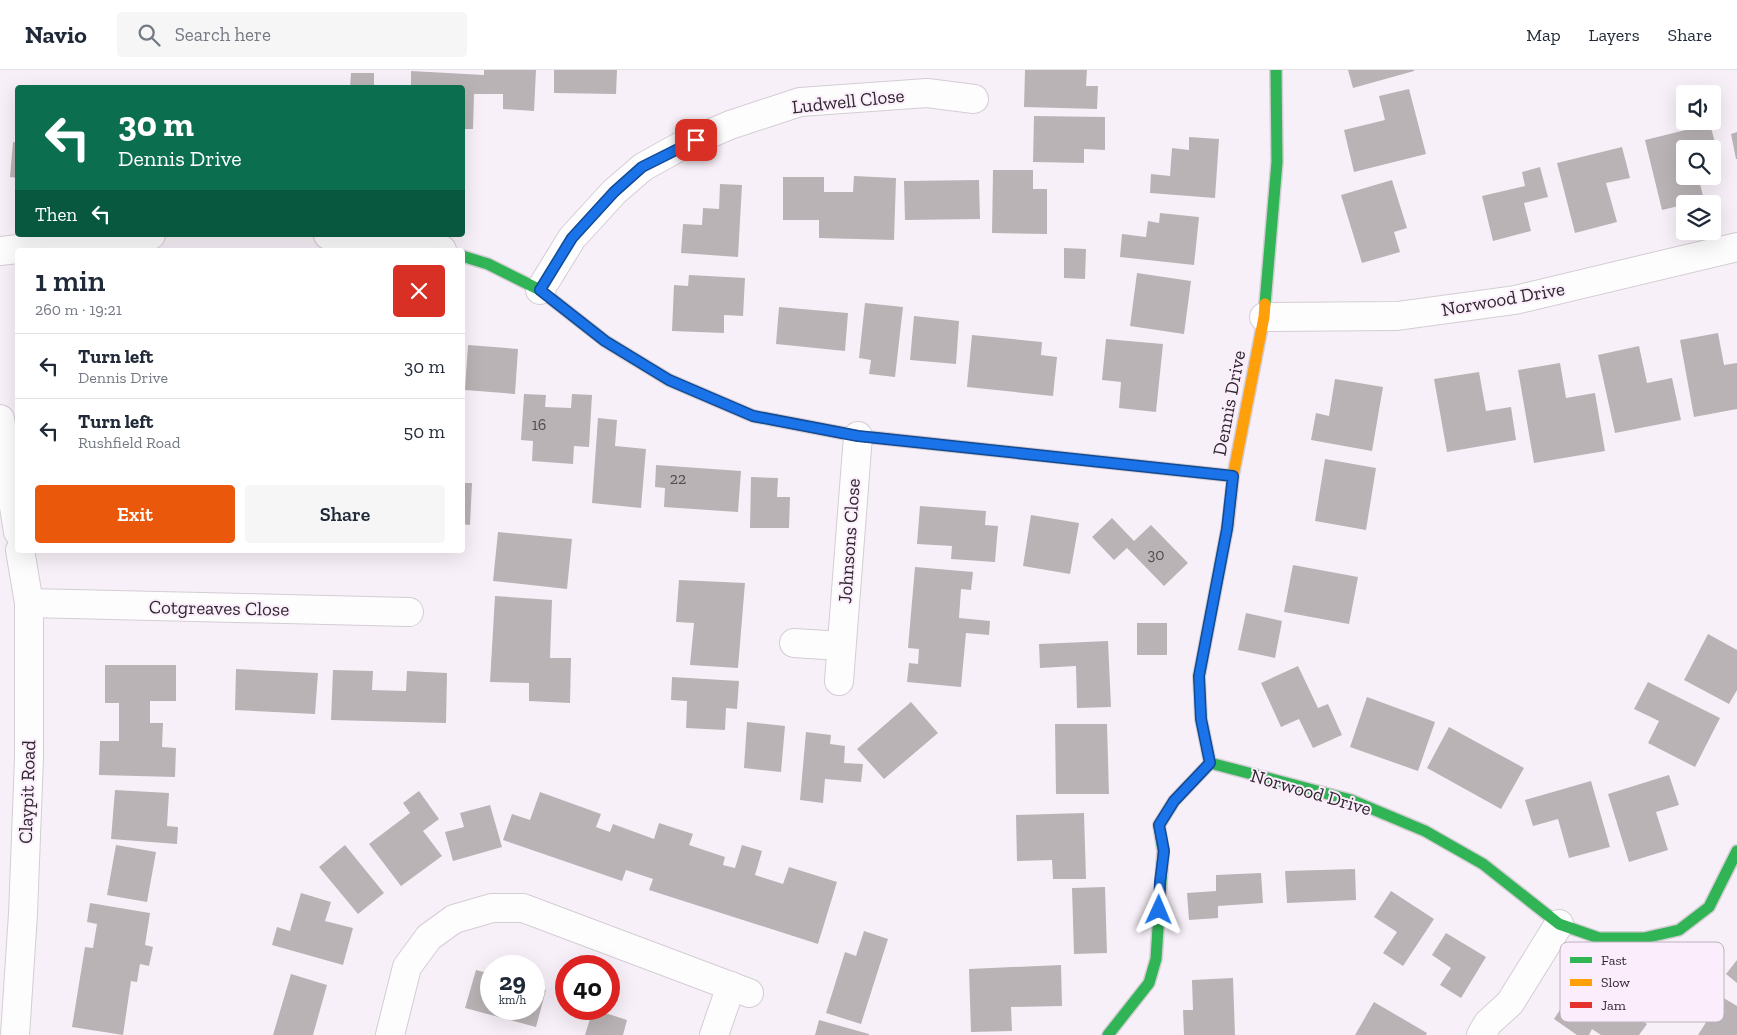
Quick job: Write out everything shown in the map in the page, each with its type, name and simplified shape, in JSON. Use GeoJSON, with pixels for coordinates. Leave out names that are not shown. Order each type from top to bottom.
{"type":"FeatureCollection","features":[{"type":"Feature","properties":{"kind":"street","name":"Dennis Drive"},"geometry":{"type":"LineString","coordinates":[[1210,763],[1201,719],[1199,676],[1227,529],[1233,476],[1264,317],[1277,162],[1276,70]]}},
{"type":"Feature","properties":{"kind":"street","name":"Ludwell Close"},"geometry":{"type":"LineString","coordinates":[[540,290],[572,238],[614,192],[642,167],[678,147],[730,125],[800,102],[928,82],[974,99]]}},
{"type":"Feature","properties":{"kind":"street"},"geometry":{"type":"LineString","coordinates":[[26,248],[120,237]]}},
{"type":"Feature","properties":{"kind":"street"},"geometry":{"type":"LineString","coordinates":[[347,237],[425,245],[435,248]]}},
{"type":"Feature","properties":{"kind":"street","name":"Norwood Drive"},"geometry":{"type":"LineString","coordinates":[[1264,317],[1396,316],[1515,300],[1737,247]]}},
{"type":"Feature","properties":{"kind":"street"},"geometry":{"type":"LineString","coordinates":[[0,251],[15,249]]}},
{"type":"Feature","properties":{"kind":"street"},"geometry":{"type":"LineString","coordinates":[[465,257],[488,264],[540,290],[605,341],[669,380],[753,416],[858,436],[1233,476]]}},
{"type":"Feature","properties":{"kind":"street"},"geometry":{"type":"LineString","coordinates":[[0,420],[15,513]]}},
{"type":"Feature","properties":{"kind":"street","name":"Johnsons Close"},"geometry":{"type":"LineString","coordinates":[[839,680],[858,436]]}},
{"type":"Feature","properties":{"kind":"street","name":"Claypit Road"},"geometry":{"type":"LineString","coordinates":[[15,1035],[29,758],[28,603],[20,553]]}},
{"type":"Feature","properties":{"kind":"street","name":"Cotgreaves Close"},"geometry":{"type":"LineString","coordinates":[[28,603],[409,612]]}},
{"type":"Feature","properties":{"kind":"street"},"geometry":{"type":"LineString","coordinates":[[794,642],[841,646]]}},
{"type":"Feature","properties":{"kind":"street","name":"Norwood Drive"},"geometry":{"type":"LineString","coordinates":[[1210,763],[1351,800],[1425,831],[1483,864],[1559,924],[1599,938],[1644,938],[1679,930],[1709,907],[1737,852]]}},
{"type":"Feature","properties":{"kind":"street"},"geometry":{"type":"LineString","coordinates":[[1108,1035],[1149,983],[1156,959],[1160,882],[1164,851],[1159,825],[1174,801],[1210,763]]}},
{"type":"Feature","properties":{"kind":"street"},"geometry":{"type":"LineString","coordinates":[[390,1035],[407,967],[429,937],[454,919],[492,908],[523,908],[740,989],[714,1035]]}},
{"type":"Feature","properties":{"kind":"street"},"geometry":{"type":"LineString","coordinates":[[1481,1035],[1488,1023],[1510,1003],[1559,924]]}},
{"type":"Feature","properties":{"kind":"building"},"geometry":{"type":"Polygon","coordinates":[[[484,70],[536,70],[534,111],[503,109],[503,94],[474,94],[473,129],[465,129],[465,85],[411,85],[411,71],[484,75],[484,70]]]}},
{"type":"Feature","properties":{"kind":"building"},"geometry":{"type":"Polygon","coordinates":[[[554,70],[617,70],[616,94],[554,93],[554,70]]]}},
{"type":"Feature","properties":{"kind":"building"},"geometry":{"type":"Polygon","coordinates":[[[1025,70],[1087,70],[1086,86],[1098,86],[1097,109],[1024,107],[1025,70]]]}},
{"type":"Feature","properties":{"kind":"building"},"geometry":{"type":"Polygon","coordinates":[[[1348,70],[1414,70],[1414,71],[1353,88],[1348,70]]]}},
{"type":"Feature","properties":{"kind":"building"},"geometry":{"type":"Polygon","coordinates":[[[351,73],[374,73],[374,85],[350,85],[351,73]]]}},
{"type":"Feature","properties":{"kind":"building"},"geometry":{"type":"Polygon","coordinates":[[[1409,89],[1426,154],[1354,172],[1344,130],[1385,120],[1379,96],[1409,89]]]}},
{"type":"Feature","properties":{"kind":"building"},"geometry":{"type":"Polygon","coordinates":[[[1034,116],[1105,117],[1105,150],[1084,149],[1084,163],[1033,162],[1034,116]]]}},
{"type":"Feature","properties":{"kind":"building"},"geometry":{"type":"Polygon","coordinates":[[[1686,130],[1712,130],[1714,140],[1676,140],[1676,185],[1700,185],[1703,195],[1676,195],[1676,207],[1662,210],[1645,140],[1686,130]]]}},
{"type":"Feature","properties":{"kind":"building"},"geometry":{"type":"Polygon","coordinates":[[[1737,132],[1737,159],[1736,159],[1731,134],[1737,132]]]}},
{"type":"Feature","properties":{"kind":"building"},"geometry":{"type":"Polygon","coordinates":[[[1189,137],[1219,139],[1215,198],[1150,193],[1151,174],[1170,176],[1172,148],[1189,150],[1189,137]]]}},
{"type":"Feature","properties":{"kind":"building"},"geometry":{"type":"Polygon","coordinates":[[[13,142],[15,142],[15,178],[10,177],[13,142]]]}},
{"type":"Feature","properties":{"kind":"building"},"geometry":{"type":"Polygon","coordinates":[[[1622,147],[1630,178],[1606,183],[1617,222],[1575,233],[1557,163],[1622,147]]]}},
{"type":"Feature","properties":{"kind":"building"},"geometry":{"type":"Polygon","coordinates":[[[1540,167],[1548,197],[1524,203],[1531,231],[1493,241],[1482,196],[1525,186],[1522,172],[1540,167]]]}},
{"type":"Feature","properties":{"kind":"building"},"geometry":{"type":"Polygon","coordinates":[[[993,170],[1033,170],[1033,189],[1047,189],[1047,234],[992,233],[993,170]]]}},
{"type":"Feature","properties":{"kind":"building"},"geometry":{"type":"Polygon","coordinates":[[[854,176],[896,178],[894,240],[819,238],[819,220],[783,220],[783,177],[824,177],[824,192],[853,192],[854,176]]]}},
{"type":"Feature","properties":{"kind":"building"},"geometry":{"type":"Polygon","coordinates":[[[979,180],[980,219],[905,220],[904,181],[979,180]]]}},
{"type":"Feature","properties":{"kind":"building"},"geometry":{"type":"Polygon","coordinates":[[[1392,180],[1407,228],[1394,232],[1400,252],[1362,263],[1341,195],[1392,180]]]}},
{"type":"Feature","properties":{"kind":"building"},"geometry":{"type":"Polygon","coordinates":[[[720,184],[742,185],[738,257],[681,253],[683,224],[702,225],[703,208],[719,209],[720,184]]]}},
{"type":"Feature","properties":{"kind":"building"},"geometry":{"type":"Polygon","coordinates":[[[1160,213],[1199,217],[1194,265],[1120,257],[1122,234],[1146,237],[1148,221],[1159,223],[1160,213]]]}},
{"type":"Feature","properties":{"kind":"building"},"geometry":{"type":"Polygon","coordinates":[[[1064,248],[1086,249],[1085,279],[1064,278],[1064,248]]]}},
{"type":"Feature","properties":{"kind":"building"},"geometry":{"type":"Polygon","coordinates":[[[1137,273],[1191,281],[1184,334],[1130,326],[1137,273]]]}},
{"type":"Feature","properties":{"kind":"building"},"geometry":{"type":"Polygon","coordinates":[[[689,275],[745,278],[743,316],[724,315],[724,333],[672,331],[674,285],[688,286],[689,275]]]}},
{"type":"Feature","properties":{"kind":"building"},"geometry":{"type":"Polygon","coordinates":[[[865,303],[903,307],[895,377],[869,374],[871,360],[859,358],[865,303]]]}},
{"type":"Feature","properties":{"kind":"building"},"geometry":{"type":"Polygon","coordinates":[[[779,307],[848,313],[845,351],[776,344],[779,307]]]}},
{"type":"Feature","properties":{"kind":"building"},"geometry":{"type":"Polygon","coordinates":[[[914,316],[959,321],[956,364],[910,360],[914,316]]]}},
{"type":"Feature","properties":{"kind":"building"},"geometry":{"type":"Polygon","coordinates":[[[1718,333],[1724,365],[1737,363],[1737,409],[1694,417],[1680,340],[1718,333]]]}},
{"type":"Feature","properties":{"kind":"building"},"geometry":{"type":"Polygon","coordinates":[[[972,335],[1042,342],[1041,355],[1057,357],[1053,396],[967,387],[972,335]]]}},
{"type":"Feature","properties":{"kind":"building"},"geometry":{"type":"Polygon","coordinates":[[[1106,339],[1163,344],[1156,412],[1119,408],[1121,382],[1102,380],[1106,339]]]}},
{"type":"Feature","properties":{"kind":"building"},"geometry":{"type":"Polygon","coordinates":[[[468,345],[518,349],[515,394],[465,390],[468,345]]]}},
{"type":"Feature","properties":{"kind":"building"},"geometry":{"type":"Polygon","coordinates":[[[1639,346],[1647,383],[1672,378],[1681,420],[1615,433],[1598,355],[1639,346]]]}},
{"type":"Feature","properties":{"kind":"building"},"geometry":{"type":"Polygon","coordinates":[[[1560,363],[1566,398],[1595,393],[1605,451],[1534,463],[1518,370],[1560,363]]]}},
{"type":"Feature","properties":{"kind":"building"},"geometry":{"type":"Polygon","coordinates":[[[1479,372],[1486,411],[1511,407],[1516,440],[1447,452],[1434,379],[1479,372]]]}},
{"type":"Feature","properties":{"kind":"building"},"geometry":{"type":"Polygon","coordinates":[[[1335,379],[1383,387],[1372,451],[1311,440],[1316,413],[1329,416],[1335,379]]]}},
{"type":"Feature","properties":{"kind":"building"},"geometry":{"type":"Polygon","coordinates":[[[524,394],[546,395],[545,407],[571,408],[572,394],[592,395],[589,447],[574,446],[573,464],[532,461],[533,441],[521,440],[524,394]]]}},
{"type":"Feature","properties":{"kind":"building"},"geometry":{"type":"Polygon","coordinates":[[[598,418],[617,420],[615,446],[646,449],[641,508],[592,503],[598,418]]]}},
{"type":"Feature","properties":{"kind":"building"},"geometry":{"type":"Polygon","coordinates":[[[1325,459],[1376,468],[1366,530],[1315,521],[1325,459]]]}},
{"type":"Feature","properties":{"kind":"building"},"geometry":{"type":"Polygon","coordinates":[[[656,465],[741,471],[738,512],[664,507],[665,488],[655,487],[656,465]]]}},
{"type":"Feature","properties":{"kind":"building"},"geometry":{"type":"Polygon","coordinates":[[[751,477],[778,478],[777,497],[790,497],[789,528],[750,528],[751,477]]]}},
{"type":"Feature","properties":{"kind":"building"},"geometry":{"type":"Polygon","coordinates":[[[465,483],[472,483],[470,525],[465,524],[465,483]]]}},
{"type":"Feature","properties":{"kind":"building"},"geometry":{"type":"Polygon","coordinates":[[[920,506],[986,511],[985,525],[998,526],[995,562],[951,559],[952,546],[917,544],[920,506]]]}},
{"type":"Feature","properties":{"kind":"building"},"geometry":{"type":"Polygon","coordinates":[[[1031,515],[1079,523],[1070,574],[1023,566],[1031,515]]]}},
{"type":"Feature","properties":{"kind":"building"},"geometry":{"type":"Polygon","coordinates":[[[1112,518],[1134,541],[1151,525],[1188,563],[1164,586],[1127,548],[1114,560],[1092,537],[1112,518]]]}},
{"type":"Feature","properties":{"kind":"building"},"geometry":{"type":"Polygon","coordinates":[[[498,532],[572,539],[567,589],[493,581],[498,532]]]}},
{"type":"Feature","properties":{"kind":"building"},"geometry":{"type":"Polygon","coordinates":[[[1293,565],[1358,577],[1349,624],[1284,612],[1293,565]]]}},
{"type":"Feature","properties":{"kind":"building"},"geometry":{"type":"Polygon","coordinates":[[[915,567],[973,572],[971,590],[961,589],[959,618],[990,621],[989,635],[966,633],[961,687],[907,682],[909,663],[918,664],[919,649],[908,648],[915,567]]]}},
{"type":"Feature","properties":{"kind":"building"},"geometry":{"type":"Polygon","coordinates":[[[679,580],[745,583],[738,668],[690,665],[694,623],[676,622],[679,580]]]}},
{"type":"Feature","properties":{"kind":"building"},"geometry":{"type":"Polygon","coordinates":[[[495,596],[552,600],[550,658],[571,658],[570,703],[529,701],[529,683],[490,682],[495,596]]]}},
{"type":"Feature","properties":{"kind":"building"},"geometry":{"type":"Polygon","coordinates":[[[1246,613],[1282,621],[1275,658],[1238,650],[1246,613]]]}},
{"type":"Feature","properties":{"kind":"building"},"geometry":{"type":"Polygon","coordinates":[[[1137,623],[1167,623],[1167,655],[1137,655],[1137,623]]]}},
{"type":"Feature","properties":{"kind":"building"},"geometry":{"type":"Polygon","coordinates":[[[1708,634],[1737,650],[1737,690],[1729,704],[1684,680],[1708,634]]]}},
{"type":"Feature","properties":{"kind":"building"},"geometry":{"type":"Polygon","coordinates":[[[1108,641],[1111,707],[1077,708],[1076,666],[1040,668],[1039,644],[1108,641]]]}},
{"type":"Feature","properties":{"kind":"building"},"geometry":{"type":"Polygon","coordinates":[[[105,665],[176,665],[176,701],[150,701],[150,723],[163,723],[162,747],[176,748],[175,777],[99,775],[100,741],[119,741],[119,703],[105,703],[105,665]]]}},
{"type":"Feature","properties":{"kind":"building"},"geometry":{"type":"Polygon","coordinates":[[[1298,666],[1318,708],[1328,704],[1342,735],[1313,748],[1299,719],[1281,727],[1261,683],[1298,666]]]}},
{"type":"Feature","properties":{"kind":"building"},"geometry":{"type":"Polygon","coordinates":[[[236,669],[318,673],[315,714],[235,710],[236,669]]]}},
{"type":"Feature","properties":{"kind":"building"},"geometry":{"type":"Polygon","coordinates":[[[333,670],[373,671],[372,690],[406,691],[407,671],[447,673],[446,723],[331,720],[333,670]]]}},
{"type":"Feature","properties":{"kind":"building"},"geometry":{"type":"Polygon","coordinates":[[[672,677],[739,681],[737,709],[726,708],[725,730],[686,728],[687,701],[671,700],[672,677]]]}},
{"type":"Feature","properties":{"kind":"building"},"geometry":{"type":"Polygon","coordinates":[[[1648,682],[1720,718],[1695,767],[1648,743],[1659,721],[1634,709],[1648,682]]]}},
{"type":"Feature","properties":{"kind":"building"},"geometry":{"type":"Polygon","coordinates":[[[1367,697],[1435,722],[1418,771],[1350,747],[1367,697]]]}},
{"type":"Feature","properties":{"kind":"building"},"geometry":{"type":"Polygon","coordinates":[[[911,702],[938,733],[884,779],[857,749],[911,702]]]}},
{"type":"Feature","properties":{"kind":"building"},"geometry":{"type":"Polygon","coordinates":[[[747,722],[785,726],[781,772],[744,768],[747,722]]]}},
{"type":"Feature","properties":{"kind":"building"},"geometry":{"type":"Polygon","coordinates":[[[1055,724],[1107,724],[1109,794],[1056,794],[1055,724]]]}},
{"type":"Feature","properties":{"kind":"building"},"geometry":{"type":"Polygon","coordinates":[[[1449,727],[1524,768],[1501,809],[1427,768],[1449,727]]]}},
{"type":"Feature","properties":{"kind":"building"},"geometry":{"type":"Polygon","coordinates":[[[806,732],[831,735],[830,744],[845,746],[844,763],[863,764],[861,782],[825,779],[823,803],[800,800],[806,732]]]}},
{"type":"Feature","properties":{"kind":"building"},"geometry":{"type":"Polygon","coordinates":[[[1669,775],[1679,805],[1656,812],[1668,850],[1629,862],[1608,794],[1669,775]]]}},
{"type":"Feature","properties":{"kind":"building"},"geometry":{"type":"Polygon","coordinates":[[[1591,781],[1610,847],[1569,858],[1558,819],[1533,826],[1525,800],[1591,781]]]}},
{"type":"Feature","properties":{"kind":"building"},"geometry":{"type":"Polygon","coordinates":[[[115,790],[169,793],[167,826],[178,827],[177,844],[111,839],[115,790]]]}},
{"type":"Feature","properties":{"kind":"building"},"geometry":{"type":"Polygon","coordinates":[[[419,791],[439,819],[423,831],[442,856],[401,886],[369,844],[410,813],[403,803],[419,791]]]}},
{"type":"Feature","properties":{"kind":"building"},"geometry":{"type":"Polygon","coordinates":[[[540,792],[601,814],[596,827],[610,832],[613,824],[654,839],[659,823],[693,834],[689,845],[725,857],[723,865],[735,868],[742,845],[762,851],[755,875],[783,884],[789,867],[837,882],[818,944],[649,890],[653,879],[626,870],[622,881],[503,840],[512,814],[530,820],[540,792]]]}},
{"type":"Feature","properties":{"kind":"building"},"geometry":{"type":"Polygon","coordinates":[[[490,805],[502,847],[453,861],[445,832],[464,827],[460,813],[490,805]]]}},
{"type":"Feature","properties":{"kind":"building"},"geometry":{"type":"Polygon","coordinates":[[[1084,813],[1086,879],[1053,879],[1052,860],[1017,861],[1016,815],[1084,813]]]}},
{"type":"Feature","properties":{"kind":"building"},"geometry":{"type":"Polygon","coordinates":[[[116,845],[156,852],[147,902],[107,895],[116,845]]]}},
{"type":"Feature","properties":{"kind":"building"},"geometry":{"type":"Polygon","coordinates":[[[345,845],[384,893],[358,914],[319,867],[345,845]]]}},
{"type":"Feature","properties":{"kind":"building"},"geometry":{"type":"Polygon","coordinates":[[[1355,869],[1356,900],[1287,903],[1285,871],[1355,869]]]}},
{"type":"Feature","properties":{"kind":"building"},"geometry":{"type":"Polygon","coordinates":[[[1261,873],[1263,903],[1218,906],[1218,918],[1189,920],[1187,893],[1216,891],[1216,875],[1261,873]]]}},
{"type":"Feature","properties":{"kind":"building"},"geometry":{"type":"Polygon","coordinates":[[[1105,887],[1107,953],[1074,954],[1072,888],[1105,887]]]}},
{"type":"Feature","properties":{"kind":"building"},"geometry":{"type":"Polygon","coordinates":[[[1391,891],[1434,919],[1403,966],[1383,953],[1397,932],[1374,917],[1391,891]]]}},
{"type":"Feature","properties":{"kind":"building"},"geometry":{"type":"Polygon","coordinates":[[[301,893],[331,902],[325,921],[353,928],[343,965],[272,945],[277,927],[290,931],[301,893]]]}},
{"type":"Feature","properties":{"kind":"building"},"geometry":{"type":"Polygon","coordinates":[[[90,903],[150,913],[145,945],[153,947],[149,966],[140,964],[137,982],[131,981],[123,1035],[72,1027],[85,947],[93,948],[97,924],[87,922],[90,903]]]}},
{"type":"Feature","properties":{"kind":"building"},"geometry":{"type":"Polygon","coordinates":[[[864,931],[888,939],[861,1024],[826,1013],[845,952],[856,956],[864,931]]]}},
{"type":"Feature","properties":{"kind":"building"},"geometry":{"type":"Polygon","coordinates":[[[1446,933],[1486,957],[1461,998],[1440,985],[1451,968],[1432,955],[1446,933]]]}},
{"type":"Feature","properties":{"kind":"building"},"geometry":{"type":"Polygon","coordinates":[[[1737,960],[1737,983],[1726,974],[1737,960]]]}},
{"type":"Feature","properties":{"kind":"building"},"geometry":{"type":"Polygon","coordinates":[[[1061,965],[1062,1006],[1011,1007],[1012,1031],[971,1032],[969,969],[1061,965]]]}},
{"type":"Feature","properties":{"kind":"building"},"geometry":{"type":"Polygon","coordinates":[[[476,970],[480,971],[480,1012],[465,1008],[476,970]]]}},
{"type":"Feature","properties":{"kind":"building"},"geometry":{"type":"Polygon","coordinates":[[[291,974],[327,985],[313,1035],[273,1035],[291,974]]]}},
{"type":"Feature","properties":{"kind":"building"},"geometry":{"type":"Polygon","coordinates":[[[1233,978],[1235,1035],[1184,1035],[1183,1010],[1193,1010],[1192,980],[1233,978]]]}},
{"type":"Feature","properties":{"kind":"building"},"geometry":{"type":"Polygon","coordinates":[[[1724,998],[1737,1006],[1737,1035],[1698,1035],[1706,1022],[1724,1022],[1724,998]]]}},
{"type":"Feature","properties":{"kind":"building"},"geometry":{"type":"Polygon","coordinates":[[[1374,1002],[1427,1033],[1426,1035],[1355,1035],[1374,1002]]]}},
{"type":"Feature","properties":{"kind":"building"},"geometry":{"type":"Polygon","coordinates":[[[1560,1010],[1560,1022],[1644,1022],[1647,1024],[1639,1035],[1601,1035],[1592,1029],[1589,1035],[1577,1035],[1554,1019],[1560,1010]]]}},
{"type":"Feature","properties":{"kind":"building"},"geometry":{"type":"Polygon","coordinates":[[[620,1018],[627,1020],[623,1035],[585,1035],[590,1020],[620,1020],[620,1018]]]}},
{"type":"Feature","properties":{"kind":"building"},"geometry":{"type":"Polygon","coordinates":[[[510,1020],[538,1020],[536,1027],[510,1020]]]}},
{"type":"Feature","properties":{"kind":"building"},"geometry":{"type":"Polygon","coordinates":[[[819,1020],[869,1034],[869,1035],[815,1035],[819,1020]]]}},
{"type":"Feature","properties":{"kind":"traffic: fast"},"geometry":{"type":"LineString","coordinates":[[1265,304],[1277,162],[1276,70]]}},
{"type":"Feature","properties":{"kind":"traffic: fast"},"geometry":{"type":"LineString","coordinates":[[465,257],[488,264],[540,290],[605,341],[669,380],[753,416],[774,420]]}},
{"type":"Feature","properties":{"kind":"traffic: fast"},"geometry":{"type":"LineString","coordinates":[[1108,1035],[1149,983],[1156,959],[1163,851],[1159,825],[1174,801],[1210,763],[1201,719],[1199,676],[1228,524]]}},
{"type":"Feature","properties":{"kind":"traffic: fast"},"geometry":{"type":"LineString","coordinates":[[1210,763],[1351,800],[1425,831],[1483,864],[1559,924],[1599,938],[1644,938],[1679,930],[1709,907],[1737,851]]}},
{"type":"Feature","properties":{"kind":"traffic: slow"},"geometry":{"type":"LineString","coordinates":[[1228,524],[1233,476],[1265,304]]}},
{"type":"Feature","properties":{"kind":"traffic: slow"},"geometry":{"type":"LineString","coordinates":[[887,439],[1233,476]]}},
{"type":"Feature","properties":{"kind":"traffic: jam"},"geometry":{"type":"LineString","coordinates":[[774,420],[858,436],[887,439]]}},
{"type":"Feature","properties":{"kind":"route"},"geometry":{"type":"LineString","coordinates":[[696,140],[678,147],[642,167],[614,192],[572,238],[540,290],[605,341],[669,380],[753,416],[858,436],[1233,476],[1227,529],[1199,676],[1201,719],[1210,763],[1174,801],[1159,825],[1164,851],[1159,910]]}}]}
